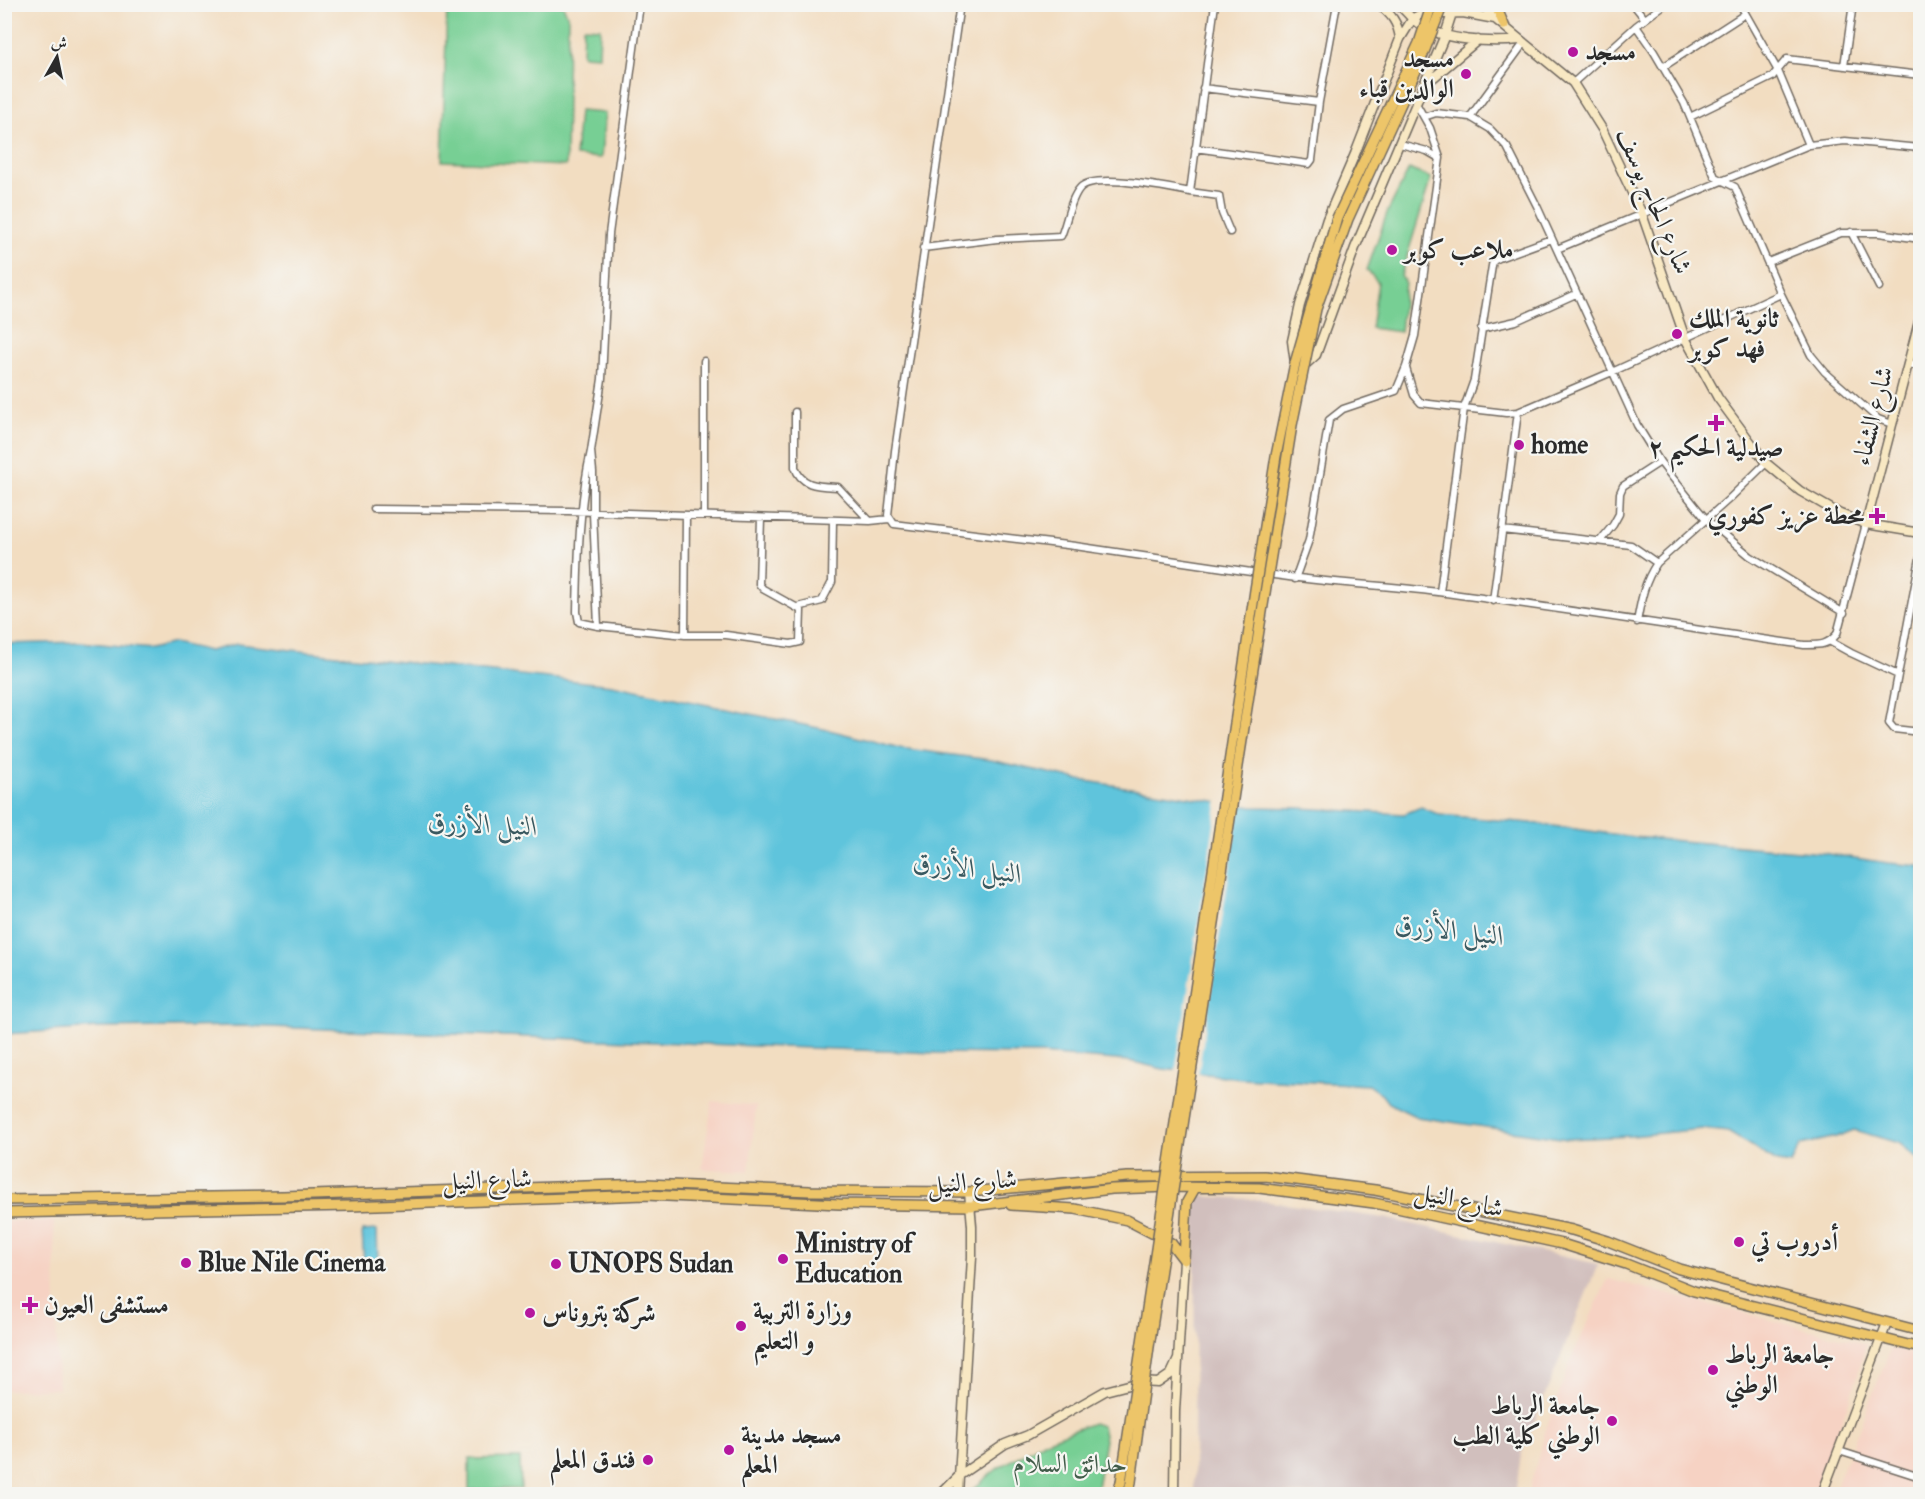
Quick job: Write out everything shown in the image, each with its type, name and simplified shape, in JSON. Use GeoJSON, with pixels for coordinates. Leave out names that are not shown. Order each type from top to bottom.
{"type":"FeatureCollection","features":[{"type":"Feature","properties":{"kind":"main road"},"geometry":{"type":"LineString","coordinates":[[1377,4],[1394,18],[1399,27],[1400,39]]}},
{"type":"Feature","properties":{"kind":"main road"},"geometry":{"type":"LineString","coordinates":[[1398,4],[1418,23],[1445,35],[1478,40],[1522,41]]}},
{"type":"Feature","properties":{"kind":"main road"},"geometry":{"type":"LineString","coordinates":[[1128,1494],[1126,1482],[1276,456],[1337,218],[1419,43],[1432,4]]}},
{"type":"Feature","properties":{"kind":"main road"},"geometry":{"type":"LineString","coordinates":[[1300,364],[1316,309],[1344,230],[1361,188],[1432,37],[1443,4]]}},
{"type":"Feature","properties":{"kind":"main road","name":"شارع الحاج يوسف"},"geometry":{"type":"LineString","coordinates":[[1482,4],[1496,19],[1573,83],[1602,129],[1642,214],[1685,338],[1718,398],[1766,463],[1814,499],[1840,514],[1866,524],[1920,533]]}},
{"type":"Feature","properties":{"kind":"main road"},"geometry":{"type":"LineString","coordinates":[[1498,6],[1504,25]]}},
{"type":"Feature","properties":{"kind":"main road"},"geometry":{"type":"LineString","coordinates":[[1300,364],[1292,341],[1315,256],[1327,219],[1400,39],[1413,18],[1419,15],[1454,9],[1496,19]]}},
{"type":"Feature","properties":{"kind":"main road"},"geometry":{"type":"LineString","coordinates":[[1300,364],[1316,355],[1355,248],[1417,105],[1454,9]]}},
{"type":"Feature","properties":{"kind":"main road"},"geometry":{"type":"LineString","coordinates":[[1424,86],[1478,40]]}},
{"type":"Feature","properties":{"kind":"main road","name":"شارع الشفاء"},"geometry":{"type":"LineString","coordinates":[[1866,524],[1920,318]]}},
{"type":"Feature","properties":{"kind":"main road","name":"شارع النيل"},"geometry":{"type":"LineString","coordinates":[[4,1200],[272,1196],[647,1184],[810,1191],[969,1192],[1104,1179],[1244,1175],[1341,1184],[1572,1230],[1608,1241],[1679,1269],[1920,1331]]}},
{"type":"Feature","properties":{"kind":"main road"},"geometry":{"type":"LineString","coordinates":[[1174,1494],[1175,1411],[1187,1202],[1195,1188]]}},
{"type":"Feature","properties":{"kind":"main road","name":"شارع النيل"},"geometry":{"type":"LineString","coordinates":[[4,1213],[351,1206],[645,1195],[839,1204],[971,1206],[1112,1189],[1259,1188],[1335,1197],[1504,1230],[1586,1250],[1694,1292],[1920,1348]]}},
{"type":"Feature","properties":{"kind":"main road"},"geometry":{"type":"LineString","coordinates":[[958,1494],[972,1257],[969,1192]]}},
{"type":"Feature","properties":{"kind":"main road"},"geometry":{"type":"LineString","coordinates":[[1005,1203],[1017,1206],[1075,1209],[1127,1220],[1172,1243],[1184,1260]]}},
{"type":"Feature","properties":{"kind":"main road"},"geometry":{"type":"LineString","coordinates":[[1822,1494],[1887,1323]]}},
{"type":"Feature","properties":{"kind":"main road"},"geometry":{"type":"LineString","coordinates":[[941,1494],[960,1475],[1005,1444],[1028,1435],[1106,1391],[1140,1382],[1158,1383],[1171,1374],[1178,1359]]}},
{"type":"Feature","properties":{"kind":"main road"},"geometry":{"type":"LineString","coordinates":[[1117,1494],[1126,1482]]}},
{"type":"Feature","properties":{"kind":"street"},"geometry":{"type":"LineString","coordinates":[[640,4],[609,234],[602,379],[580,513],[578,621],[582,624],[598,626],[685,635],[726,635],[796,645],[801,638],[802,613],[798,607],[764,590],[759,584],[761,518]]}},
{"type":"Feature","properties":{"kind":"street"},"geometry":{"type":"LineString","coordinates":[[960,4],[923,248],[894,459],[889,519],[894,524],[1131,553],[1251,572]]}},
{"type":"Feature","properties":{"kind":"street"},"geometry":{"type":"LineString","coordinates":[[1190,192],[1215,4]]}},
{"type":"Feature","properties":{"kind":"street"},"geometry":{"type":"LineString","coordinates":[[1195,148],[1309,164],[1312,160],[1319,102],[1337,4]]}},
{"type":"Feature","properties":{"kind":"street"},"geometry":{"type":"LineString","coordinates":[[1633,4],[1646,19]]}},
{"type":"Feature","properties":{"kind":"street"},"geometry":{"type":"LineString","coordinates":[[1573,83],[1636,26],[1665,4]]}},
{"type":"Feature","properties":{"kind":"street"},"geometry":{"type":"LineString","coordinates":[[1740,4],[1778,71],[1809,145]]}},
{"type":"Feature","properties":{"kind":"street"},"geometry":{"type":"LineString","coordinates":[[1844,66],[1853,4]]}},
{"type":"Feature","properties":{"kind":"street"},"geometry":{"type":"LineString","coordinates":[[1663,67],[1745,14]]}},
{"type":"Feature","properties":{"kind":"street"},"geometry":{"type":"LineString","coordinates":[[1636,26],[1663,67],[1690,117],[1716,177],[1735,187],[1780,294],[1811,355],[1825,372],[1878,419],[1892,424]]}},
{"type":"Feature","properties":{"kind":"street"},"geometry":{"type":"LineString","coordinates":[[1470,117],[1522,41]]}},
{"type":"Feature","properties":{"kind":"street"},"geometry":{"type":"LineString","coordinates":[[1690,117],[1772,77],[1786,59],[1920,75]]}},
{"type":"Feature","properties":{"kind":"street"},"geometry":{"type":"LineString","coordinates":[[1203,88],[1319,102]]}},
{"type":"Feature","properties":{"kind":"street"},"geometry":{"type":"LineString","coordinates":[[1295,579],[1309,540],[1329,420],[1343,409],[1396,391],[1406,367],[1414,336],[1440,158],[1430,128],[1417,105]]}},
{"type":"Feature","properties":{"kind":"street"},"geometry":{"type":"LineString","coordinates":[[1424,117],[1436,113],[1470,117],[1490,129],[1507,147],[1537,206],[1637,425],[1660,462],[1707,519],[1750,556],[1844,613]]}},
{"type":"Feature","properties":{"kind":"street"},"geometry":{"type":"LineString","coordinates":[[1557,249],[1809,145],[1845,141],[1920,148]]}},
{"type":"Feature","properties":{"kind":"street"},"geometry":{"type":"LineString","coordinates":[[1400,144],[1427,150],[1440,158]]}},
{"type":"Feature","properties":{"kind":"street"},"geometry":{"type":"LineString","coordinates":[[923,248],[997,239],[1061,236],[1075,194],[1082,185],[1094,181],[1110,181],[1219,196],[1222,213],[1230,232]]}},
{"type":"Feature","properties":{"kind":"street"},"geometry":{"type":"LineString","coordinates":[[1768,262],[1841,232],[1879,233],[1920,239]]}},
{"type":"Feature","properties":{"kind":"street"},"geometry":{"type":"LineString","coordinates":[[1851,232],[1878,288]]}},
{"type":"Feature","properties":{"kind":"street"},"geometry":{"type":"LineString","coordinates":[[1440,592],[1464,408],[1474,380],[1493,261],[1551,239]]}},
{"type":"Feature","properties":{"kind":"street"},"geometry":{"type":"LineString","coordinates":[[1481,329],[1516,321],[1576,294]]}},
{"type":"Feature","properties":{"kind":"street"},"geometry":{"type":"LineString","coordinates":[[1406,367],[1414,395],[1421,403],[1518,412],[1612,372],[1780,294]]}},
{"type":"Feature","properties":{"kind":"street"},"geometry":{"type":"LineString","coordinates":[[704,361],[704,515]]}},
{"type":"Feature","properties":{"kind":"street"},"geometry":{"type":"LineString","coordinates":[[1908,363],[1920,368]]}},
{"type":"Feature","properties":{"kind":"street"},"geometry":{"type":"LineString","coordinates":[[795,412],[795,467],[798,475],[813,486],[838,487],[870,521]]}},
{"type":"Feature","properties":{"kind":"street"},"geometry":{"type":"LineString","coordinates":[[1493,601],[1518,412]]}},
{"type":"Feature","properties":{"kind":"street"},"geometry":{"type":"LineString","coordinates":[[591,451],[598,626]]}},
{"type":"Feature","properties":{"kind":"street"},"geometry":{"type":"LineString","coordinates":[[1600,541],[1619,514],[1620,493],[1623,486],[1660,462]]}},
{"type":"Feature","properties":{"kind":"street"},"geometry":{"type":"LineString","coordinates":[[1637,622],[1642,592],[1647,578],[1658,563],[1766,463]]}},
{"type":"Feature","properties":{"kind":"street"},"geometry":{"type":"LineString","coordinates":[[373,509],[704,515],[870,521],[889,519]]}},
{"type":"Feature","properties":{"kind":"street"},"geometry":{"type":"LineString","coordinates":[[685,635],[686,515]]}},
{"type":"Feature","properties":{"kind":"street"},"geometry":{"type":"LineString","coordinates":[[798,607],[822,601],[832,586],[833,519]]}},
{"type":"Feature","properties":{"kind":"street"},"geometry":{"type":"LineString","coordinates":[[1274,576],[1440,592],[1637,622],[1804,645],[1819,645],[1831,642],[1837,634],[1866,524]]}},
{"type":"Feature","properties":{"kind":"street"},"geometry":{"type":"LineString","coordinates":[[1502,530],[1631,545],[1658,563]]}},
{"type":"Feature","properties":{"kind":"street"},"geometry":{"type":"LineString","coordinates":[[1920,558],[1889,723],[1894,729],[1920,732]]}},
{"type":"Feature","properties":{"kind":"street"},"geometry":{"type":"LineString","coordinates":[[1831,642],[1898,675]]}},
{"type":"Feature","properties":{"kind":"street"},"geometry":{"type":"LineString","coordinates":[[1839,1451],[1920,1477]]}},
{"type":"Feature","properties":{"kind":"shaded area"},"geometry":{"type":"Polygon","coordinates":[[[951,4],[946,17],[872,5],[951,4]]]}},
{"type":"Feature","properties":{"kind":"shaded area"},"geometry":{"type":"Polygon","coordinates":[[[712,1101],[756,1106],[749,1171],[702,1169],[712,1101]]]}},
{"type":"Feature","properties":{"kind":"shaded area"},"geometry":{"type":"Polygon","coordinates":[[[1195,1196],[1250,1199],[1384,1218],[1598,1264],[1521,1455],[1515,1494],[1194,1494],[1195,1196]]]}},
{"type":"Feature","properties":{"kind":"shaded area","name":"مستشفى العيون"},"geometry":{"type":"Polygon","coordinates":[[[5,1221],[54,1221],[58,1389],[5,1390],[5,1221]]]}},
{"type":"Feature","properties":{"kind":"shaded area","name":"جامعة الرباط الوطني"},"geometry":{"type":"Polygon","coordinates":[[[1608,1279],[1866,1344],[1854,1388],[1814,1494],[1528,1494],[1546,1429],[1574,1352],[1608,1279]]]}},
{"type":"Feature","properties":{"kind":"shaded area"},"geometry":{"type":"Polygon","coordinates":[[[1891,1348],[1920,1356],[1920,1494],[1833,1494],[1891,1348]]]}},
{"type":"Feature","properties":{"kind":"green space"},"geometry":{"type":"Polygon","coordinates":[[[563,5],[568,17],[566,166],[442,161],[447,6],[563,5]]]}},
{"type":"Feature","properties":{"kind":"green space"},"geometry":{"type":"Polygon","coordinates":[[[583,27],[600,28],[599,56],[582,55],[583,27]]]}},
{"type":"Feature","properties":{"kind":"green space"},"geometry":{"type":"Polygon","coordinates":[[[579,111],[605,113],[601,158],[575,156],[579,111]]]}},
{"type":"Feature","properties":{"kind":"green space","name":"ملاعب كوبر"},"geometry":{"type":"Polygon","coordinates":[[[1409,169],[1431,178],[1401,276],[1405,282],[1400,332],[1371,328],[1378,282],[1367,270],[1387,213],[1409,169]]]}},
{"type":"Feature","properties":{"kind":"green space","name":"حدائق السلام"},"geometry":{"type":"Polygon","coordinates":[[[1093,1423],[1102,1426],[1105,1440],[1096,1494],[972,1494],[972,1490],[998,1468],[1048,1440],[1093,1423]]]}},
{"type":"Feature","properties":{"kind":"green space"},"geometry":{"type":"Polygon","coordinates":[[[520,1458],[521,1489],[469,1490],[469,1459],[520,1458]]]}},
{"type":"Feature","properties":{"kind":"water","name":"النيل الأزرق"},"geometry":{"type":"Polygon","coordinates":[[[81,642],[151,649],[174,643],[209,651],[237,644],[612,685],[833,731],[900,748],[991,760],[1080,780],[1252,807],[1404,814],[1421,807],[1440,815],[1531,823],[1634,837],[1822,853],[1920,866],[1920,1160],[1899,1143],[1854,1130],[1836,1137],[1801,1145],[1791,1164],[1777,1162],[1728,1132],[1702,1129],[1567,1139],[1417,1117],[1388,1103],[1382,1095],[1368,1085],[1241,1078],[1163,1069],[1129,1061],[1041,1054],[936,1053],[245,1026],[98,1028],[5,1034],[4,644],[81,642]]]}},
{"type":"Feature","properties":{"kind":"water"},"geometry":{"type":"Polygon","coordinates":[[[377,1230],[378,1264],[364,1265],[362,1231],[377,1230]]]}},
{"type":"Feature","properties":{"kind":"pier"},"geometry":{"type":"Polygon","coordinates":[[[1218,799],[1240,802],[1198,1076],[1175,1073],[1218,799]]]}},
{"type":"Feature","properties":{"kind":"place","name":"مسجد"},"geometry":{"type":"Point","coordinates":[1573,52]}},
{"type":"Feature","properties":{"kind":"place","name":"مسجد الوالدين قباء"},"geometry":{"type":"Point","coordinates":[1466,74]}},
{"type":"Feature","properties":{"kind":"place","name":"ملاعب كوبر"},"geometry":{"type":"Point","coordinates":[1392,250]}},
{"type":"Feature","properties":{"kind":"place","name":"ثانوية الملك فهد كوبر"},"geometry":{"type":"Point","coordinates":[1677,334]}},
{"type":"Feature","properties":{"kind":"place","name":"صيدلية الحكيم ٢"},"geometry":{"type":"Point","coordinates":[1716,423]}},
{"type":"Feature","properties":{"kind":"place","name":"home"},"geometry":{"type":"Point","coordinates":[1519,445]}},
{"type":"Feature","properties":{"kind":"place","name":"محطة عزيز كفوري"},"geometry":{"type":"Point","coordinates":[1877,516]}},
{"type":"Feature","properties":{"kind":"place","name":"أدروب تي"},"geometry":{"type":"Point","coordinates":[1739,1242]}},
{"type":"Feature","properties":{"kind":"place","name":"Ministry of Education"},"geometry":{"type":"Point","coordinates":[783,1259]}},
{"type":"Feature","properties":{"kind":"place","name":"Blue Nile Cinema"},"geometry":{"type":"Point","coordinates":[186,1263]}},
{"type":"Feature","properties":{"kind":"place","name":"UNOPS Sudan"},"geometry":{"type":"Point","coordinates":[556,1264]}},
{"type":"Feature","properties":{"kind":"place","name":"مستشفى العيون"},"geometry":{"type":"Point","coordinates":[30,1305]}},
{"type":"Feature","properties":{"kind":"place","name":"شركة بتروناس"},"geometry":{"type":"Point","coordinates":[530,1313]}},
{"type":"Feature","properties":{"kind":"place","name":"وزارة التربية و التعليم"},"geometry":{"type":"Point","coordinates":[741,1326]}},
{"type":"Feature","properties":{"kind":"place","name":"جامعة الرباط الوطني"},"geometry":{"type":"Point","coordinates":[1713,1370]}},
{"type":"Feature","properties":{"kind":"place","name":"جامعة الرباط الوطني كلية الطب"},"geometry":{"type":"Point","coordinates":[1612,1421]}},
{"type":"Feature","properties":{"kind":"place","name":"مسجد مدينة المعلم"},"geometry":{"type":"Point","coordinates":[729,1450]}},
{"type":"Feature","properties":{"kind":"place","name":"فندق المعلم"},"geometry":{"type":"Point","coordinates":[648,1460]}}]}
